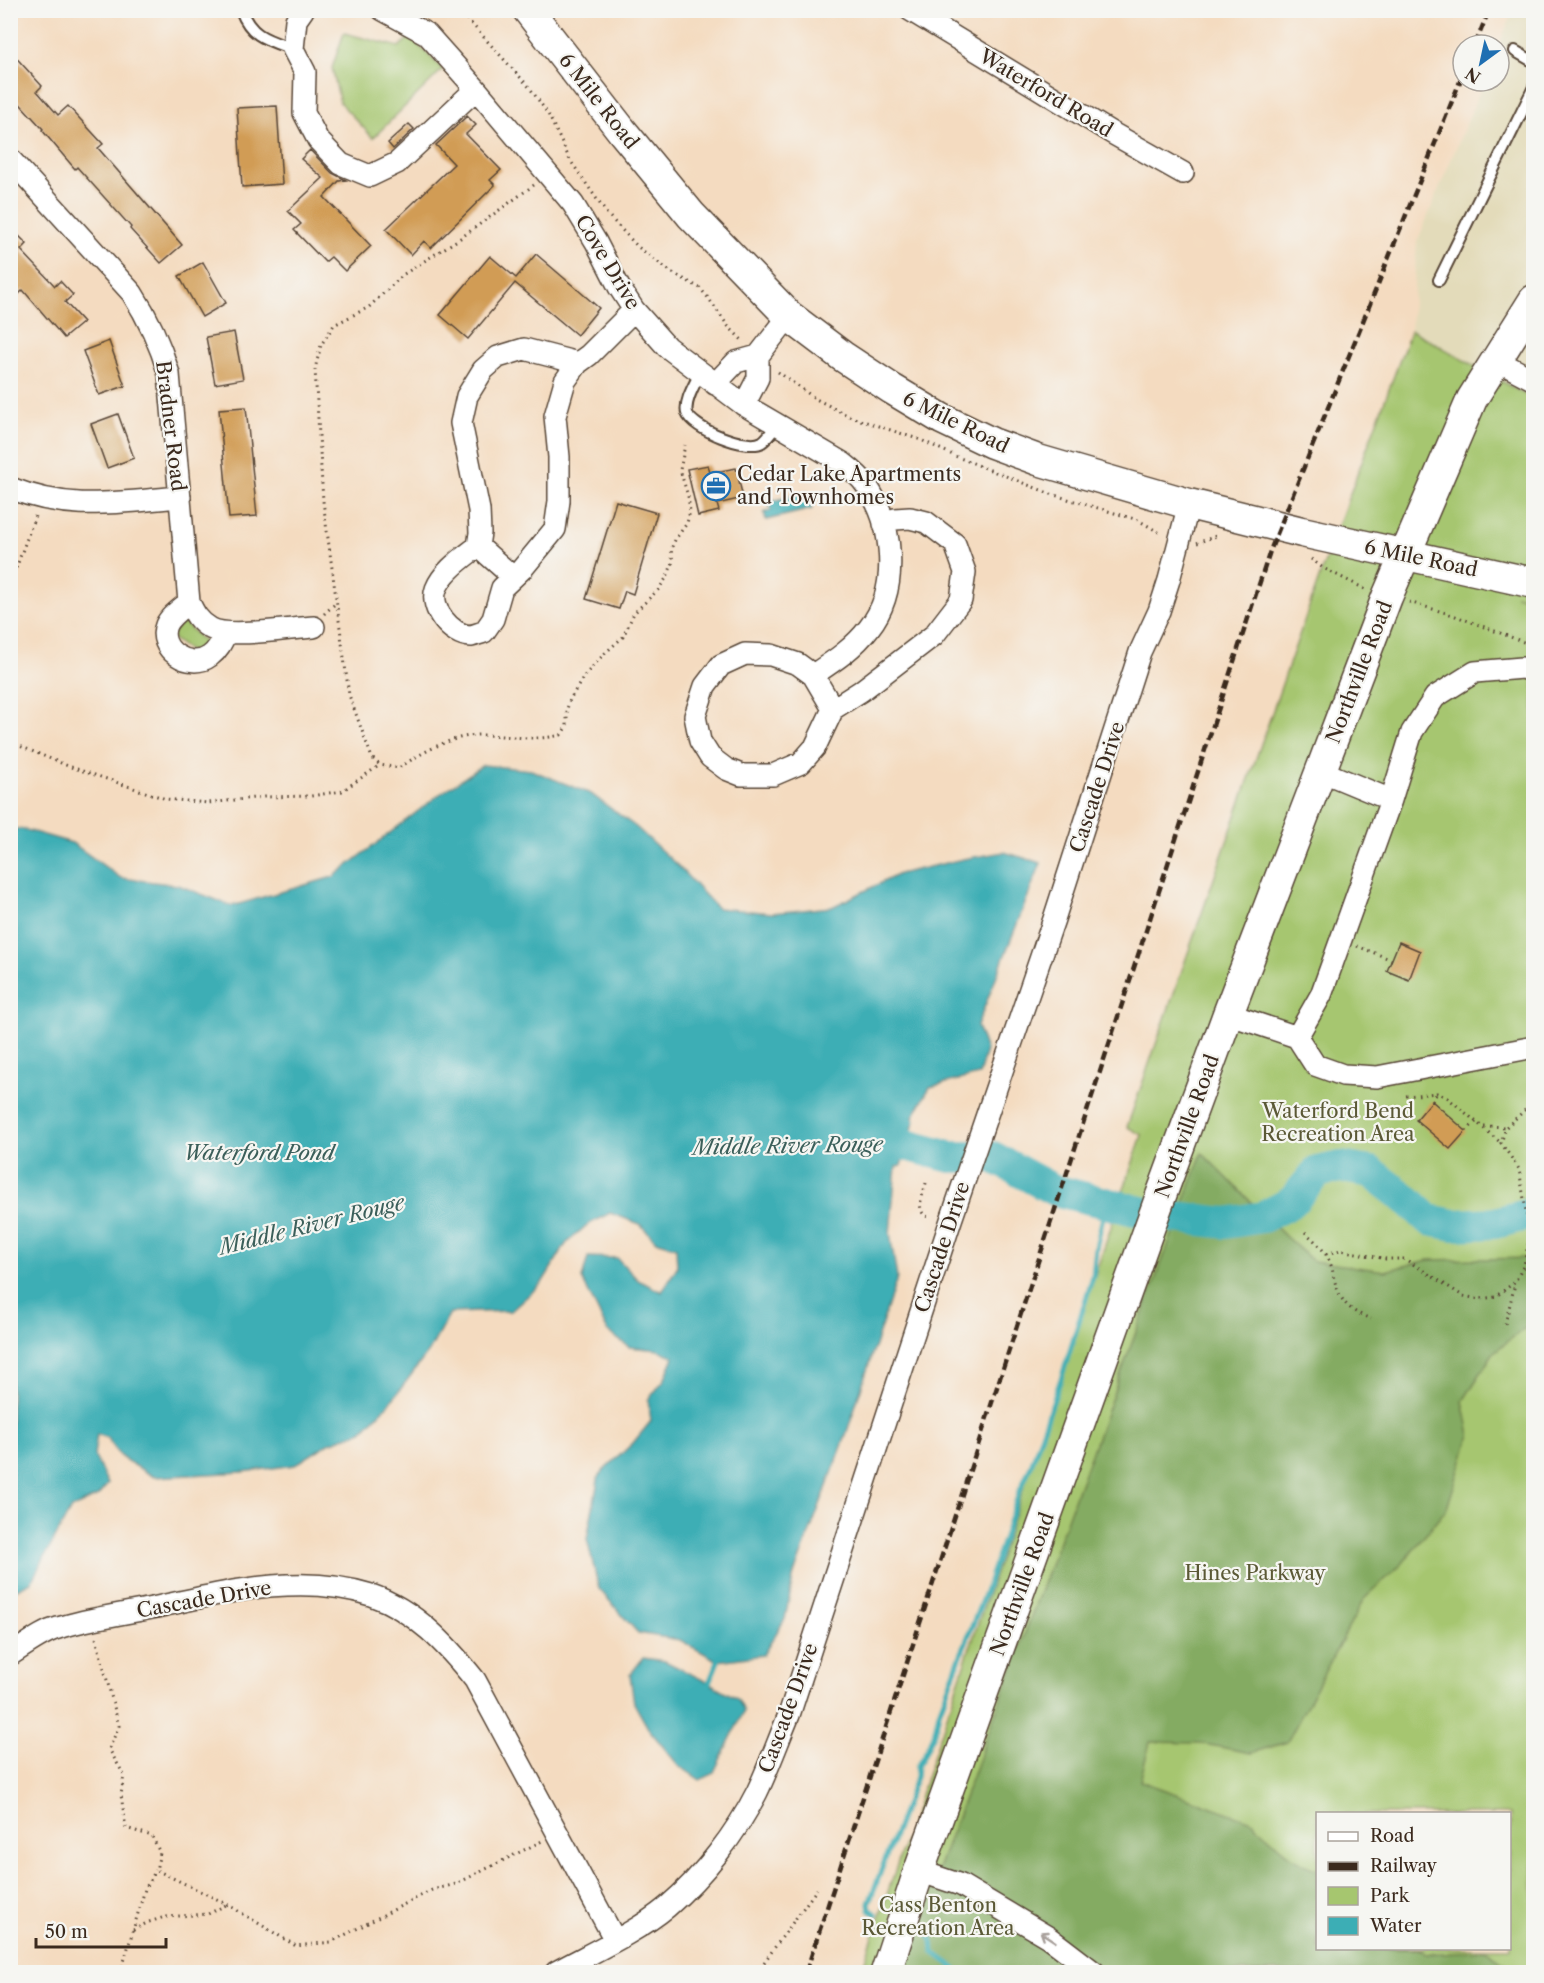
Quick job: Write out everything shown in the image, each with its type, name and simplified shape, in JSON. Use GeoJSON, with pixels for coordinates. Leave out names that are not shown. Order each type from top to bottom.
{"type":"FeatureCollection","features":[{"type":"Feature","properties":{"kind":"street"},"geometry":{"type":"LineString","coordinates":[[303,10],[296,20],[293,49],[305,72],[304,113],[318,140],[341,164],[370,176],[396,163],[476,89]]}},
{"type":"Feature","properties":{"kind":"street","name":"Cove Drive"},"geometry":{"type":"LineString","coordinates":[[383,10],[427,34],[573,204],[634,310],[667,347],[744,405],[843,463],[858,475],[872,493],[884,524],[891,562],[885,599],[871,626],[850,650],[813,675]]}},
{"type":"Feature","properties":{"kind":"street","name":"6 Mile Road"},"geometry":{"type":"LineString","coordinates":[[528,10],[691,215],[789,316],[842,357],[942,419],[992,443],[1038,460],[1189,504],[1533,583]]}},
{"type":"Feature","properties":{"kind":"street","name":"Waterford Road"},"geometry":{"type":"LineString","coordinates":[[917,12],[1112,133],[1184,173]]}},
{"type":"Feature","properties":{"kind":"street","name":"Bradner Road"},"geometry":{"type":"LineString","coordinates":[[10,159],[132,292],[160,343],[169,374],[189,602]]}},
{"type":"Feature","properties":{"kind":"street"},"geometry":{"type":"LineString","coordinates":[[578,363],[524,350],[498,357],[483,370],[467,396],[461,423],[479,510],[478,546],[452,567],[436,588],[434,601],[442,619],[456,631],[469,636],[484,633],[493,619],[502,588],[522,569],[555,529],[559,501],[559,457],[555,416],[565,381],[578,363],[634,310]]}},
{"type":"Feature","properties":{"kind":"street"},"geometry":{"type":"LineString","coordinates":[[708,379],[736,362],[758,356],[789,316]]}},
{"type":"Feature","properties":{"kind":"street","name":"Northville Road"},"geometry":{"type":"LineString","coordinates":[[886,1972],[919,1871],[1159,1201],[1387,597],[1472,399],[1527,316]]}},
{"type":"Feature","properties":{"kind":"street"},"geometry":{"type":"LineString","coordinates":[[744,405],[758,378],[758,356]]}},
{"type":"Feature","properties":{"kind":"street"},"geometry":{"type":"LineString","coordinates":[[1496,360],[1533,380]]}},
{"type":"Feature","properties":{"kind":"street"},"geometry":{"type":"LineString","coordinates":[[10,488],[41,499],[62,503],[93,504],[180,497]]}},
{"type":"Feature","properties":{"kind":"street","name":"Cascade Drive"},"geometry":{"type":"LineString","coordinates":[[556,1972],[642,1925],[667,1907],[699,1875],[730,1837],[756,1793],[789,1716],[963,1182],[1054,920],[1140,652],[1159,611],[1189,504]]}},
{"type":"Feature","properties":{"kind":"street"},"geometry":{"type":"LineString","coordinates":[[833,709],[813,675],[798,664],[771,655],[745,654],[721,665],[705,686],[695,716],[700,741],[710,757],[726,769],[741,775],[773,774],[801,763],[815,747],[833,709],[861,691],[934,635],[961,600],[965,572],[955,544],[926,522],[910,518],[896,519],[884,524]]}},
{"type":"Feature","properties":{"kind":"street"},"geometry":{"type":"LineString","coordinates":[[478,546],[513,577]]}},
{"type":"Feature","properties":{"kind":"street"},"geometry":{"type":"LineString","coordinates":[[226,633],[219,647],[210,656],[199,662],[185,661],[171,651],[165,639],[165,626],[189,602],[199,620],[210,628],[226,633],[314,627]]}},
{"type":"Feature","properties":{"kind":"street"},"geometry":{"type":"LineString","coordinates":[[1297,1037],[1321,995],[1392,800],[1412,732],[1435,697],[1475,672],[1522,668],[1533,671]]}},
{"type":"Feature","properties":{"kind":"street"},"geometry":{"type":"LineString","coordinates":[[1321,771],[1392,800]]}},
{"type":"Feature","properties":{"kind":"street"},"geometry":{"type":"LineString","coordinates":[[1228,1014],[1297,1037],[1315,1065],[1343,1075],[1377,1077],[1533,1047]]}},
{"type":"Feature","properties":{"kind":"street","name":"Cascade Drive"},"geometry":{"type":"LineString","coordinates":[[10,1655],[56,1628],[239,1590],[297,1584],[341,1587],[372,1595],[427,1627],[454,1654],[475,1680],[615,1940]]}},
{"type":"Feature","properties":{"kind":"street"},"geometry":{"type":"LineString","coordinates":[[919,1871],[961,1886],[1048,1937],[1094,1972]]}},
{"type":"Feature","properties":{"kind":"lane"},"geometry":{"type":"LineString","coordinates":[[241,10],[246,24],[266,40],[293,49]]}},
{"type":"Feature","properties":{"kind":"lane"},"geometry":{"type":"LineString","coordinates":[[1515,51],[1533,62]]}},
{"type":"Feature","properties":{"kind":"lane"},"geometry":{"type":"LineString","coordinates":[[1438,280],[1533,87]]}},
{"type":"Feature","properties":{"kind":"lane"},"geometry":{"type":"LineString","coordinates":[[708,379],[688,399],[687,412],[702,429],[751,445],[762,442],[777,425]]}},
{"type":"Feature","properties":{"kind":"path"},"geometry":{"type":"LineString","coordinates":[[537,183],[462,237],[404,274],[369,307],[334,326],[321,345],[315,369],[323,501],[349,695],[372,758],[380,765],[399,768],[439,746],[478,735],[538,740],[561,735],[567,726],[567,709],[570,699],[585,675],[624,637],[634,613],[668,578],[672,562],[671,549],[687,523],[690,511],[680,470],[685,445]]}},
{"type":"Feature","properties":{"kind":"path"},"geometry":{"type":"LineString","coordinates":[[10,585],[41,499]]}},
{"type":"Feature","properties":{"kind":"path"},"geometry":{"type":"LineString","coordinates":[[1417,604],[1453,615],[1533,646]]}},
{"type":"Feature","properties":{"kind":"path"},"geometry":{"type":"LineString","coordinates":[[10,742],[68,766],[166,799],[208,803],[264,797],[310,796],[342,791],[380,765]]}},
{"type":"Feature","properties":{"kind":"path"},"geometry":{"type":"LineString","coordinates":[[1341,940],[1392,960]]}},
{"type":"Feature","properties":{"kind":"path"},"geometry":{"type":"LineString","coordinates":[[1432,1101],[1437,1093]]}},
{"type":"Feature","properties":{"kind":"path"},"geometry":{"type":"LineString","coordinates":[[1406,1096],[1437,1093],[1448,1098],[1501,1143],[1520,1168],[1530,1235],[1524,1265],[1515,1282],[1505,1324]]}},
{"type":"Feature","properties":{"kind":"path"},"geometry":{"type":"LineString","coordinates":[[1501,1143],[1506,1127],[1533,1102]]}},
{"type":"Feature","properties":{"kind":"path"},"geometry":{"type":"LineString","coordinates":[[1466,1131],[1477,1122]]}},
{"type":"Feature","properties":{"kind":"path"},"geometry":{"type":"LineString","coordinates":[[1482,1126],[1506,1127]]}},
{"type":"Feature","properties":{"kind":"path"},"geometry":{"type":"LineString","coordinates":[[926,1183],[920,1200],[921,1212],[925,1217],[932,1219],[951,1220]]}},
{"type":"Feature","properties":{"kind":"path"},"geometry":{"type":"LineString","coordinates":[[1305,1232],[1326,1254],[1342,1301],[1353,1312],[1371,1319]]}},
{"type":"Feature","properties":{"kind":"path"},"geometry":{"type":"LineString","coordinates":[[1326,1254],[1341,1250],[1386,1259],[1405,1259],[1463,1296],[1480,1299],[1495,1297],[1515,1282]]}},
{"type":"Feature","properties":{"kind":"path"},"geometry":{"type":"LineString","coordinates":[[91,1621],[119,1726],[109,1749],[124,1775],[121,1795],[126,1828],[152,1836],[160,1853],[156,1870],[145,1889],[121,1972]]}},
{"type":"Feature","properties":{"kind":"path"},"geometry":{"type":"LineString","coordinates":[[156,1870],[228,1904],[296,1946],[331,1942],[432,1890],[456,1884],[557,1834]]}},
{"type":"Feature","properties":{"kind":"path"},"geometry":{"type":"LineString","coordinates":[[757,1972],[817,1889]]}},
{"type":"Feature","properties":{"kind":"path"},"geometry":{"type":"LineString","coordinates":[[133,1930],[165,1917],[208,1914],[228,1904]]}},
{"type":"Feature","properties":{"kind":"shaded area"},"geometry":{"type":"Polygon","coordinates":[[[1513,11],[1533,11],[1533,399],[1411,330],[1417,242],[1479,93],[1511,93],[1511,33],[1504,33],[1513,11]]]}},
{"type":"Feature","properties":{"kind":"green space"},"geometry":{"type":"Polygon","coordinates":[[[344,33],[399,47],[410,37],[443,69],[373,138],[340,103],[332,68],[344,33]]]}},
{"type":"Feature","properties":{"kind":"green space"},"geometry":{"type":"Polygon","coordinates":[[[1411,330],[1533,399],[1533,599],[1515,595],[1534,600],[1533,1972],[861,1972],[1142,1135],[1127,1127],[1329,550],[1411,330]]]}},
{"type":"Feature","properties":{"kind":"green space"},"geometry":{"type":"Polygon","coordinates":[[[182,620],[200,638],[209,643],[207,649],[192,653],[173,639],[173,633],[182,620]]]}},
{"type":"Feature","properties":{"kind":"green space","name":"Hines Parkway"},"geometry":{"type":"Polygon","coordinates":[[[1202,1153],[1313,1261],[1385,1271],[1428,1260],[1533,1258],[1533,1322],[1494,1352],[1463,1401],[1470,1435],[1447,1508],[1402,1564],[1364,1599],[1287,1742],[1251,1753],[1199,1743],[1150,1742],[1140,1781],[1254,1822],[1278,1846],[1300,1862],[1316,1869],[1316,1950],[1421,1950],[1427,1954],[1485,1950],[1518,1972],[900,1972],[1202,1153]]]}},
{"type":"Feature","properties":{"kind":"water"},"geometry":{"type":"Polygon","coordinates":[[[808,492],[812,509],[766,520],[764,513],[771,510],[769,502],[808,492]]]}},
{"type":"Feature","properties":{"kind":"water","name":"Waterford Pond"},"geometry":{"type":"Polygon","coordinates":[[[483,765],[531,770],[591,794],[636,827],[678,866],[717,908],[772,913],[832,907],[899,874],[1004,852],[1041,863],[977,1026],[986,1050],[979,1075],[930,1087],[913,1117],[915,1121],[901,1166],[896,1167],[890,1233],[897,1278],[844,1441],[794,1574],[785,1619],[763,1655],[718,1661],[680,1640],[638,1633],[599,1589],[587,1539],[599,1475],[633,1443],[651,1421],[648,1400],[664,1380],[674,1357],[659,1350],[629,1347],[608,1332],[582,1279],[588,1257],[617,1258],[638,1280],[662,1292],[677,1267],[676,1247],[656,1241],[640,1224],[610,1213],[587,1225],[566,1244],[542,1283],[511,1311],[450,1313],[429,1351],[393,1399],[362,1431],[329,1443],[295,1465],[243,1472],[154,1477],[122,1458],[107,1438],[97,1434],[94,1455],[108,1484],[98,1496],[71,1509],[31,1582],[11,1592],[11,829],[23,829],[72,843],[121,878],[178,885],[232,906],[333,877],[440,794],[483,765]]]}},
{"type":"Feature","properties":{"kind":"water"},"geometry":{"type":"Polygon","coordinates":[[[643,1658],[665,1661],[737,1698],[744,1711],[713,1774],[700,1780],[678,1765],[648,1728],[634,1703],[630,1675],[643,1658]]]}},
{"type":"Feature","properties":{"kind":"building"},"geometry":{"type":"Polygon","coordinates":[[[10,51],[42,86],[37,91],[58,115],[68,106],[103,144],[98,148],[182,245],[161,263],[77,167],[75,169],[10,93],[10,51]]]}},
{"type":"Feature","properties":{"kind":"building"},"geometry":{"type":"Polygon","coordinates":[[[277,106],[282,184],[242,187],[237,108],[277,106]]]}},
{"type":"Feature","properties":{"kind":"building"},"geometry":{"type":"Polygon","coordinates":[[[467,116],[476,125],[466,134],[501,170],[490,180],[495,185],[431,248],[424,241],[411,255],[386,229],[454,164],[436,145],[467,116]]]}},
{"type":"Feature","properties":{"kind":"building"},"geometry":{"type":"Polygon","coordinates":[[[409,124],[414,129],[393,149],[388,143],[409,124]]]}},
{"type":"Feature","properties":{"kind":"building"},"geometry":{"type":"Polygon","coordinates":[[[310,150],[332,173],[346,180],[339,181],[324,197],[371,246],[345,271],[331,257],[325,262],[294,230],[301,224],[288,211],[323,178],[301,159],[310,150]]]}},
{"type":"Feature","properties":{"kind":"building"},"geometry":{"type":"Polygon","coordinates":[[[10,227],[27,244],[21,250],[55,286],[60,281],[73,295],[65,302],[83,322],[64,338],[23,290],[19,294],[10,284],[10,227]]]}},
{"type":"Feature","properties":{"kind":"building"},"geometry":{"type":"Polygon","coordinates":[[[536,254],[599,308],[577,335],[515,283],[468,339],[440,315],[490,256],[516,278],[536,254]]]}},
{"type":"Feature","properties":{"kind":"building"},"geometry":{"type":"Polygon","coordinates":[[[203,262],[226,303],[202,317],[179,276],[203,262]]]}},
{"type":"Feature","properties":{"kind":"building"},"geometry":{"type":"Polygon","coordinates":[[[234,332],[243,379],[215,384],[206,337],[234,332]]]}},
{"type":"Feature","properties":{"kind":"building"},"geometry":{"type":"Polygon","coordinates":[[[109,341],[125,386],[99,395],[83,351],[109,341]]]}},
{"type":"Feature","properties":{"kind":"building"},"geometry":{"type":"Polygon","coordinates":[[[246,407],[257,516],[229,518],[219,409],[246,407]]]}},
{"type":"Feature","properties":{"kind":"building"},"geometry":{"type":"Polygon","coordinates":[[[118,414],[134,458],[107,468],[91,424],[118,414]]]}},
{"type":"Feature","properties":{"kind":"building","name":"Cedar Lake Apartments and Townhomes"},"geometry":{"type":"Polygon","coordinates":[[[708,465],[710,473],[736,468],[743,498],[717,504],[719,511],[698,516],[687,469],[708,465]]]}},
{"type":"Feature","properties":{"kind":"building"},"geometry":{"type":"Polygon","coordinates":[[[616,501],[657,513],[633,594],[625,591],[619,609],[586,599],[616,501]]]}},
{"type":"Feature","properties":{"kind":"building"},"geometry":{"type":"Polygon","coordinates":[[[1399,942],[1420,951],[1409,980],[1387,971],[1399,942]]]}},
{"type":"Feature","properties":{"kind":"building"},"geometry":{"type":"Polygon","coordinates":[[[1432,1101],[1466,1131],[1450,1149],[1416,1120],[1432,1101]]]}},
{"type":"Feature","properties":{"kind":"waterway","name":"Middle River Rouge"},"geometry":{"type":"LineString","coordinates":[[906,1145],[951,1157],[993,1157],[1054,1190],[1150,1214],[1226,1223],[1263,1217],[1292,1202],[1317,1172],[1341,1167],[1371,1172],[1429,1220],[1454,1225],[1495,1223],[1534,1213]]}},
{"type":"Feature","properties":{"kind":"waterway"},"geometry":{"type":"LineString","coordinates":[[876,1914],[870,1909],[869,1903],[916,1777],[917,1766],[934,1735],[939,1712],[986,1590],[1065,1367],[1093,1276],[1096,1248],[1106,1203]]}},
{"type":"Feature","properties":{"kind":"waterway"},"geometry":{"type":"LineString","coordinates":[[709,1683],[718,1661]]}},
{"type":"Feature","properties":{"kind":"waterway"},"geometry":{"type":"LineString","coordinates":[[929,1935],[933,1952],[958,1972]]}},
{"type":"Feature","properties":{"kind":"railway"},"geometry":{"type":"LineString","coordinates":[[1480,33],[1489,10]]}},
{"type":"Feature","properties":{"kind":"railway"},"geometry":{"type":"LineString","coordinates":[[806,1972],[1270,551],[1455,93]]}},
{"type":"Feature","properties":{"kind":"place","name":"Cedar Lake Apartments and Townhomes"},"geometry":{"type":"Point","coordinates":[716,486]}},
{"type":"Feature","properties":{"kind":"park label","name":"Waterford Bend Recreation Area"},"geometry":{"type":"Point","coordinates":[1338,1122]}},
{"type":"Feature","properties":{"kind":"park label","name":"Cass Benton Recreation Area"},"geometry":{"type":"Point","coordinates":[938,1916]}}]}
